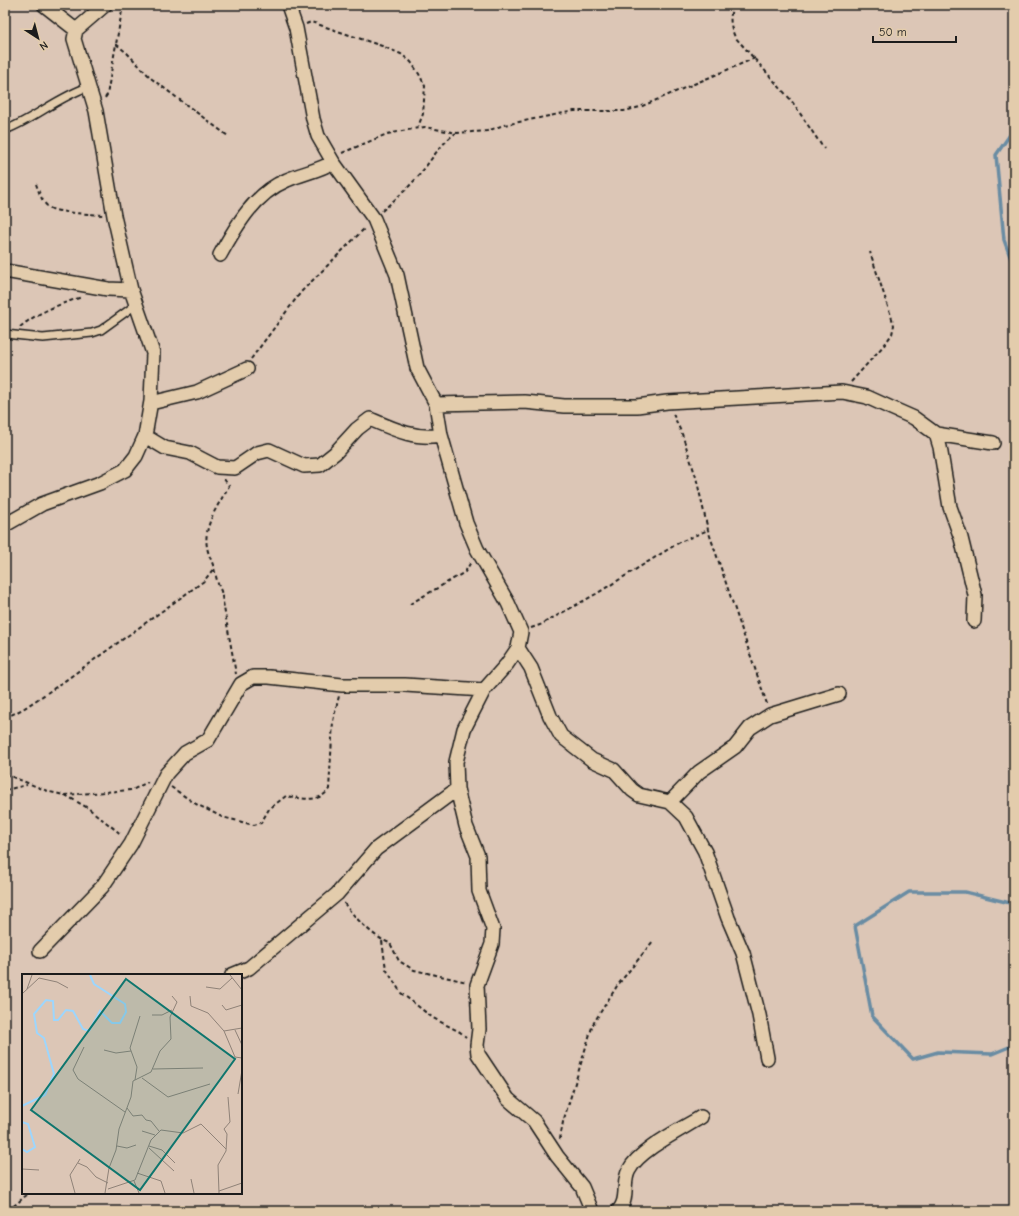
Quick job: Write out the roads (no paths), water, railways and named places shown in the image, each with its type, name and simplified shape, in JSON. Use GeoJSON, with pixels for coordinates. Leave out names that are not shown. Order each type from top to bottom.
{"type":"FeatureCollection","features":[{"type":"Feature","properties":{"kind":"street"},"geometry":{"type":"LineString","coordinates":[[44,5],[76,30]]}},
{"type":"Feature","properties":{"kind":"street"},"geometry":{"type":"LineString","coordinates":[[5,525],[42,504],[100,484],[126,470],[136,456],[145,436],[151,401],[153,353],[131,290],[114,216],[96,111],[74,39],[76,30],[105,5]]}},
{"type":"Feature","properties":{"kind":"street"},"geometry":{"type":"LineString","coordinates":[[288,5],[296,28],[313,119],[318,136],[332,160],[374,219],[397,275],[417,368],[436,404],[441,435],[466,523],[477,548],[508,603],[521,632],[518,648],[507,664],[484,690],[464,729],[456,762],[457,789],[466,826],[478,856],[479,891],[493,929],[492,944],[477,985],[479,1029],[477,1045],[478,1054],[508,1099],[534,1121],[557,1156],[582,1187],[592,1211]]}},
{"type":"Feature","properties":{"kind":"street"},"geometry":{"type":"LineString","coordinates":[[220,255],[239,221],[264,194],[286,180],[327,166],[332,160]]}},
{"type":"Feature","properties":{"kind":"street"},"geometry":{"type":"LineString","coordinates":[[5,271],[108,289],[131,290]]}},
{"type":"Feature","properties":{"kind":"street"},"geometry":{"type":"LineString","coordinates":[[151,401],[155,402],[197,392],[247,370]]}},
{"type":"Feature","properties":{"kind":"street"},"geometry":{"type":"LineString","coordinates":[[436,404],[525,402],[564,406],[637,406],[667,402],[842,392],[866,397],[914,418],[936,434],[993,443]]}},
{"type":"Feature","properties":{"kind":"street"},"geometry":{"type":"LineString","coordinates":[[145,436],[165,448],[190,453],[217,467],[235,468],[257,453],[269,450],[304,466],[320,465],[336,453],[357,429],[370,419],[402,433],[431,437],[441,435]]}},
{"type":"Feature","properties":{"kind":"street"},"geometry":{"type":"LineString","coordinates":[[936,434],[940,446],[950,507],[961,538],[975,595],[974,621]]}},
{"type":"Feature","properties":{"kind":"street"},"geometry":{"type":"LineString","coordinates":[[518,648],[531,668],[550,716],[561,736],[592,760],[614,770],[632,790],[639,795],[670,802],[686,817],[705,852],[728,918],[743,953],[759,1015],[767,1058]]}},
{"type":"Feature","properties":{"kind":"street"},"geometry":{"type":"LineString","coordinates":[[40,951],[102,887],[131,844],[164,778],[185,753],[208,740],[241,684],[253,678],[268,677],[342,685],[405,686],[484,690]]}},
{"type":"Feature","properties":{"kind":"street"},"geometry":{"type":"LineString","coordinates":[[670,802],[699,772],[735,747],[750,728],[770,715],[839,694]]}},
{"type":"Feature","properties":{"kind":"street"},"geometry":{"type":"LineString","coordinates":[[234,974],[248,968],[336,894],[376,849],[457,789]]}},
{"type":"Feature","properties":{"kind":"street"},"geometry":{"type":"LineString","coordinates":[[618,1211],[623,1202],[629,1169],[636,1161],[648,1150],[701,1117]]}},
{"type":"Feature","properties":{"kind":"lane"},"geometry":{"type":"LineString","coordinates":[[5,130],[23,122],[67,95],[88,87]]}},
{"type":"Feature","properties":{"kind":"lane"},"geometry":{"type":"LineString","coordinates":[[8,334],[43,338],[92,333],[101,330],[137,304]]}},
{"type":"Feature","properties":{"kind":"waterway"},"geometry":{"type":"LineString","coordinates":[[1014,129],[996,155],[1004,240],[1014,267]]}},
{"type":"Feature","properties":{"kind":"waterway"},"geometry":{"type":"LineString","coordinates":[[1014,904],[965,892],[909,892],[855,926],[872,1016],[913,1059],[938,1052],[992,1054],[1014,1045]]}}]}
